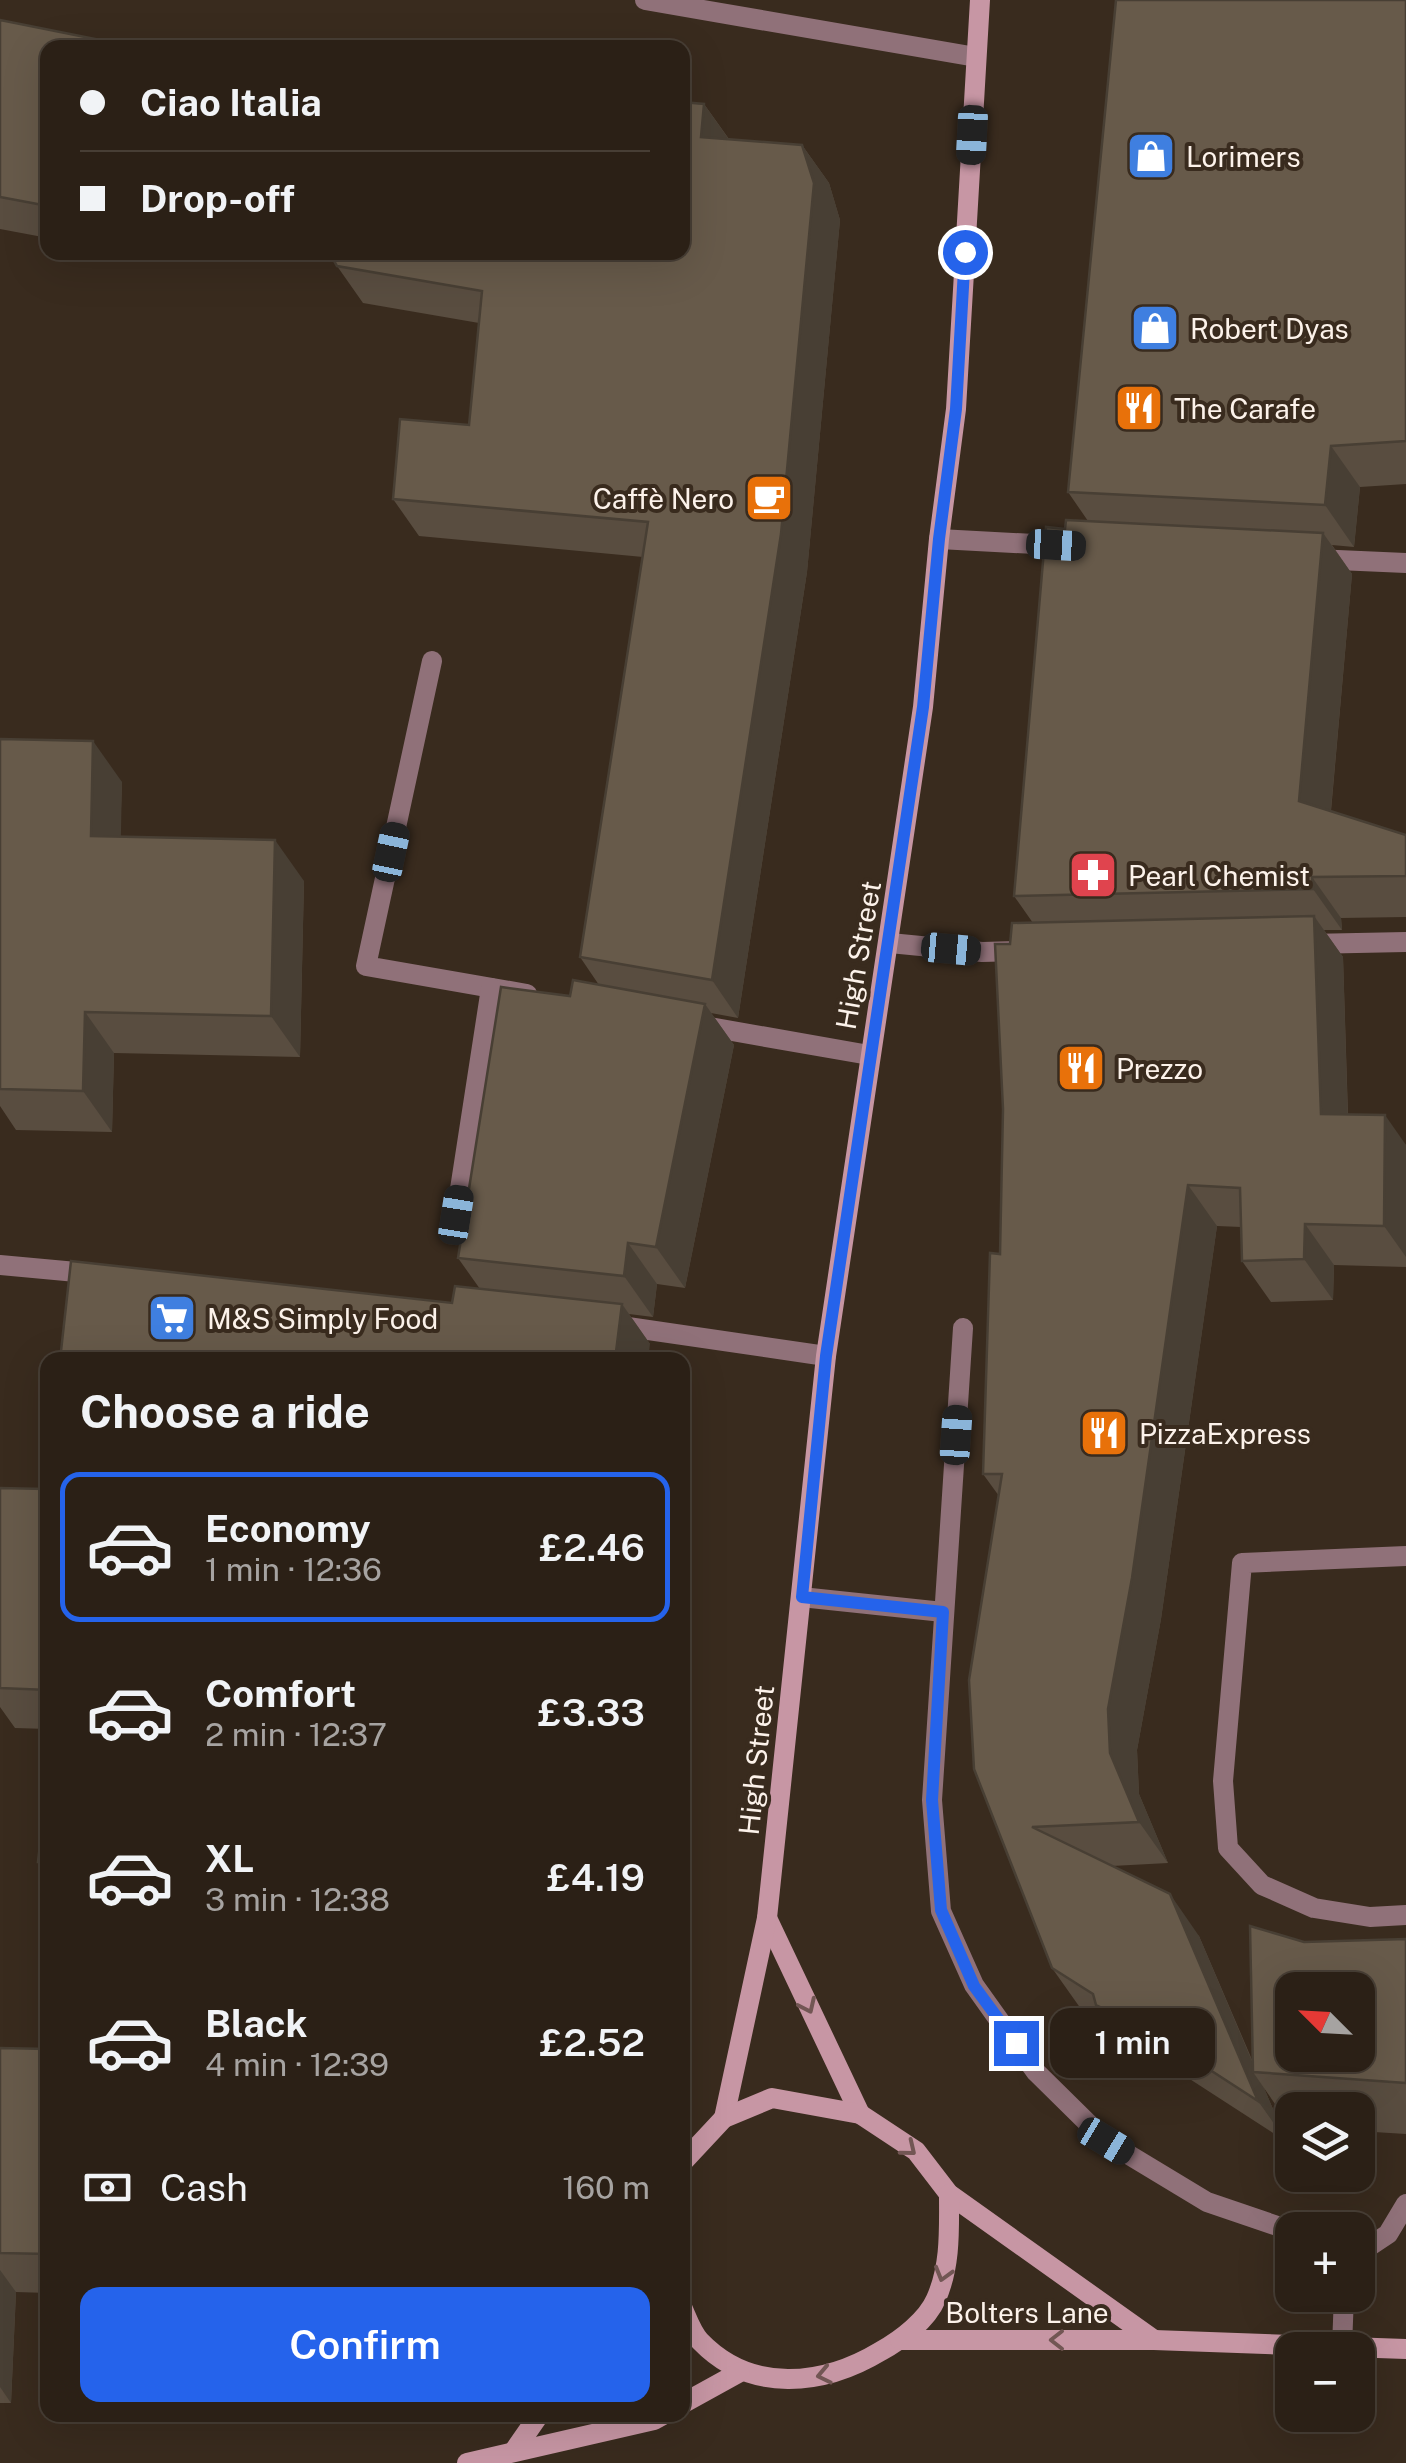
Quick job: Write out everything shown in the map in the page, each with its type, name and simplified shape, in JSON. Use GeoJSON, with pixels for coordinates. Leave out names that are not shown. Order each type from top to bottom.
{"type":"FeatureCollection","features":[{"type":"Feature","properties":{"kind":"main road","name":"High Street"},"geometry":{"type":"LineString","coordinates":[[724,2118],[767,1918],[826,1356],[923,707],[956,409],[980,0]]}},
{"type":"Feature","properties":{"kind":"main road"},"geometry":{"type":"LineString","coordinates":[[767,1918],[860,2114]]}},
{"type":"Feature","properties":{"kind":"main road"},"geometry":{"type":"LineString","coordinates":[[690,2154],[724,2118],[772,2098],[860,2114]]}},
{"type":"Feature","properties":{"kind":"main road","name":"Bolters Lane"},"geometry":{"type":"LineString","coordinates":[[860,2114],[916,2150],[949,2194],[1154,2340]]}},
{"type":"Feature","properties":{"kind":"main road"},"geometry":{"type":"LineString","coordinates":[[690,2324],[698,2340],[740,2372],[795,2381],[851,2370],[900,2340],[935,2302],[948,2259],[949,2194]]}},
{"type":"Feature","properties":{"kind":"main road","name":"Bolters Lane"},"geometry":{"type":"LineString","coordinates":[[900,2340],[1154,2340],[1275,2345]]}},
{"type":"Feature","properties":{"kind":"main road","name":"Bolters Lane"},"geometry":{"type":"LineString","coordinates":[[1375,2348],[1406,2349]]}},
{"type":"Feature","properties":{"kind":"main road"},"geometry":{"type":"LineString","coordinates":[[690,2400],[740,2372]]}},
{"type":"Feature","properties":{"kind":"main road"},"geometry":{"type":"LineString","coordinates":[[514,2451],[534,2422]]}},
{"type":"Feature","properties":{"kind":"main road"},"geometry":{"type":"LineString","coordinates":[[466,2463],[645,2422]]}},
{"type":"Feature","properties":{"kind":"street"},"geometry":{"type":"LineString","coordinates":[[645,0],[976,57]]}},
{"type":"Feature","properties":{"kind":"street"},"geometry":{"type":"LineString","coordinates":[[939,539],[1095,547]]}},
{"type":"Feature","properties":{"kind":"street"},"geometry":{"type":"LineString","coordinates":[[1289,557],[1406,563]]}},
{"type":"Feature","properties":{"kind":"street"},"geometry":{"type":"LineString","coordinates":[[432,661],[366,966],[548,998]]}},
{"type":"Feature","properties":{"kind":"street"},"geometry":{"type":"LineString","coordinates":[[1290,944],[1406,942]]}},
{"type":"Feature","properties":{"kind":"street"},"geometry":{"type":"LineString","coordinates":[[890,944],[982,952],[1040,950]]}},
{"type":"Feature","properties":{"kind":"street"},"geometry":{"type":"LineString","coordinates":[[456,1215],[491,988]]}},
{"type":"Feature","properties":{"kind":"street"},"geometry":{"type":"LineString","coordinates":[[680,1022],[869,1054]]}},
{"type":"Feature","properties":{"kind":"street"},"geometry":{"type":"LineString","coordinates":[[0,1265],[119,1276]]}},
{"type":"Feature","properties":{"kind":"street"},"geometry":{"type":"LineString","coordinates":[[594,1324],[826,1356]]}},
{"type":"Feature","properties":{"kind":"street"},"geometry":{"type":"LineString","coordinates":[[963,1328],[932,1800],[941,1910],[974,1986],[1036,2072],[1106,2141],[1206,2202],[1275,2226]]}},
{"type":"Feature","properties":{"kind":"street"},"geometry":{"type":"LineString","coordinates":[[1406,1556],[1242,1562],[1223,1781],[1228,1848],[1262,1885],[1314,1908],[1370,1917],[1406,1915]]}},
{"type":"Feature","properties":{"kind":"street"},"geometry":{"type":"LineString","coordinates":[[802,1597],[943,1612]]}},
{"type":"Feature","properties":{"kind":"street"},"geometry":{"type":"LineString","coordinates":[[1375,2243],[1388,2234],[1406,2204]]}},
{"type":"Feature","properties":{"kind":"building"},"geometry":{"type":"Polygon","coordinates":[[[1116,0],[1406,0],[1406,441],[1331,446],[1325,505],[1068,492],[1116,0]]]}},
{"type":"Feature","properties":{"kind":"building"},"geometry":{"type":"Polygon","coordinates":[[[0,20],[100,40],[40,40],[40,204],[0,197],[0,20]]]}},
{"type":"Feature","properties":{"kind":"building"},"geometry":{"type":"Polygon","coordinates":[[[690,103],[704,104],[701,137],[802,145],[814,183],[781,534],[712,980],[580,957],[648,522],[393,499],[400,419],[469,425],[482,291],[337,266],[334,260],[690,260],[690,103]]]}},
{"type":"Feature","properties":{"kind":"building"},"geometry":{"type":"Polygon","coordinates":[[[1066,520],[1323,533],[1299,801],[1406,835],[1406,876],[1312,877],[1313,889],[1014,896],[1046,527],[1065,529],[1066,520]]]}},
{"type":"Feature","properties":{"kind":"building"},"geometry":{"type":"Polygon","coordinates":[[[0,739],[93,741],[91,836],[275,840],[271,1016],[85,1012],[83,1091],[0,1089],[0,739]]]}},
{"type":"Feature","properties":{"kind":"building"},"geometry":{"type":"Polygon","coordinates":[[[1314,916],[1321,1114],[1385,1115],[1384,1226],[1305,1224],[1304,1259],[1242,1261],[1240,1188],[1188,1185],[1132,1578],[1108,1709],[1110,1753],[1139,1822],[1032,1827],[1170,1894],[1258,2101],[1153,2033],[1096,2005],[1093,1994],[1052,1968],[974,1769],[969,1680],[1002,1474],[983,1474],[990,1253],[1000,1254],[1003,1109],[995,944],[1010,944],[1012,923],[1314,916]]]}},
{"type":"Feature","properties":{"kind":"building"},"geometry":{"type":"Polygon","coordinates":[[[573,980],[705,1004],[656,1247],[628,1243],[624,1276],[458,1258],[501,987],[570,996],[573,980]]]}},
{"type":"Feature","properties":{"kind":"building"},"geometry":{"type":"Polygon","coordinates":[[[71,1261],[452,1303],[455,1286],[622,1304],[616,1352],[61,1352],[71,1261]]]}},
{"type":"Feature","properties":{"kind":"building"},"geometry":{"type":"Polygon","coordinates":[[[0,1488],[40,1489],[40,1690],[0,1688],[0,1488]]]}},
{"type":"Feature","properties":{"kind":"building"},"geometry":{"type":"Polygon","coordinates":[[[1250,1926],[1304,1942],[1406,1939],[1406,2083],[1253,2072],[1250,1926]]]}},
{"type":"Feature","properties":{"kind":"building"},"geometry":{"type":"Polygon","coordinates":[[[0,2048],[40,2049],[40,2254],[0,2253],[0,2048]]]}},
{"type":"Feature","properties":{"kind":"place","name":"Lorimers"},"geometry":{"type":"Point","coordinates":[1151,156]}},
{"type":"Feature","properties":{"kind":"place","name":"Robert Dyas"},"geometry":{"type":"Point","coordinates":[1155,328]}},
{"type":"Feature","properties":{"kind":"place","name":"The Carafe"},"geometry":{"type":"Point","coordinates":[1139,408]}},
{"type":"Feature","properties":{"kind":"place","name":"Caffè Nero"},"geometry":{"type":"Point","coordinates":[769,498]}},
{"type":"Feature","properties":{"kind":"place","name":"Pearl Chemist"},"geometry":{"type":"Point","coordinates":[1093,875]}},
{"type":"Feature","properties":{"kind":"place","name":"Prezzo"},"geometry":{"type":"Point","coordinates":[1081,1068]}},
{"type":"Feature","properties":{"kind":"place","name":"M&S Simply Food"},"geometry":{"type":"Point","coordinates":[172,1318]}},
{"type":"Feature","properties":{"kind":"place","name":"PizzaExpress"},"geometry":{"type":"Point","coordinates":[1104,1433]}},
{"type":"Feature","properties":{"kind":"route"},"geometry":{"type":"LineString","coordinates":[[965,252],[956,409],[923,707],[826,1356],[802,1597],[943,1612],[932,1800],[941,1910],[974,1986],[1016,2043]]}}]}
